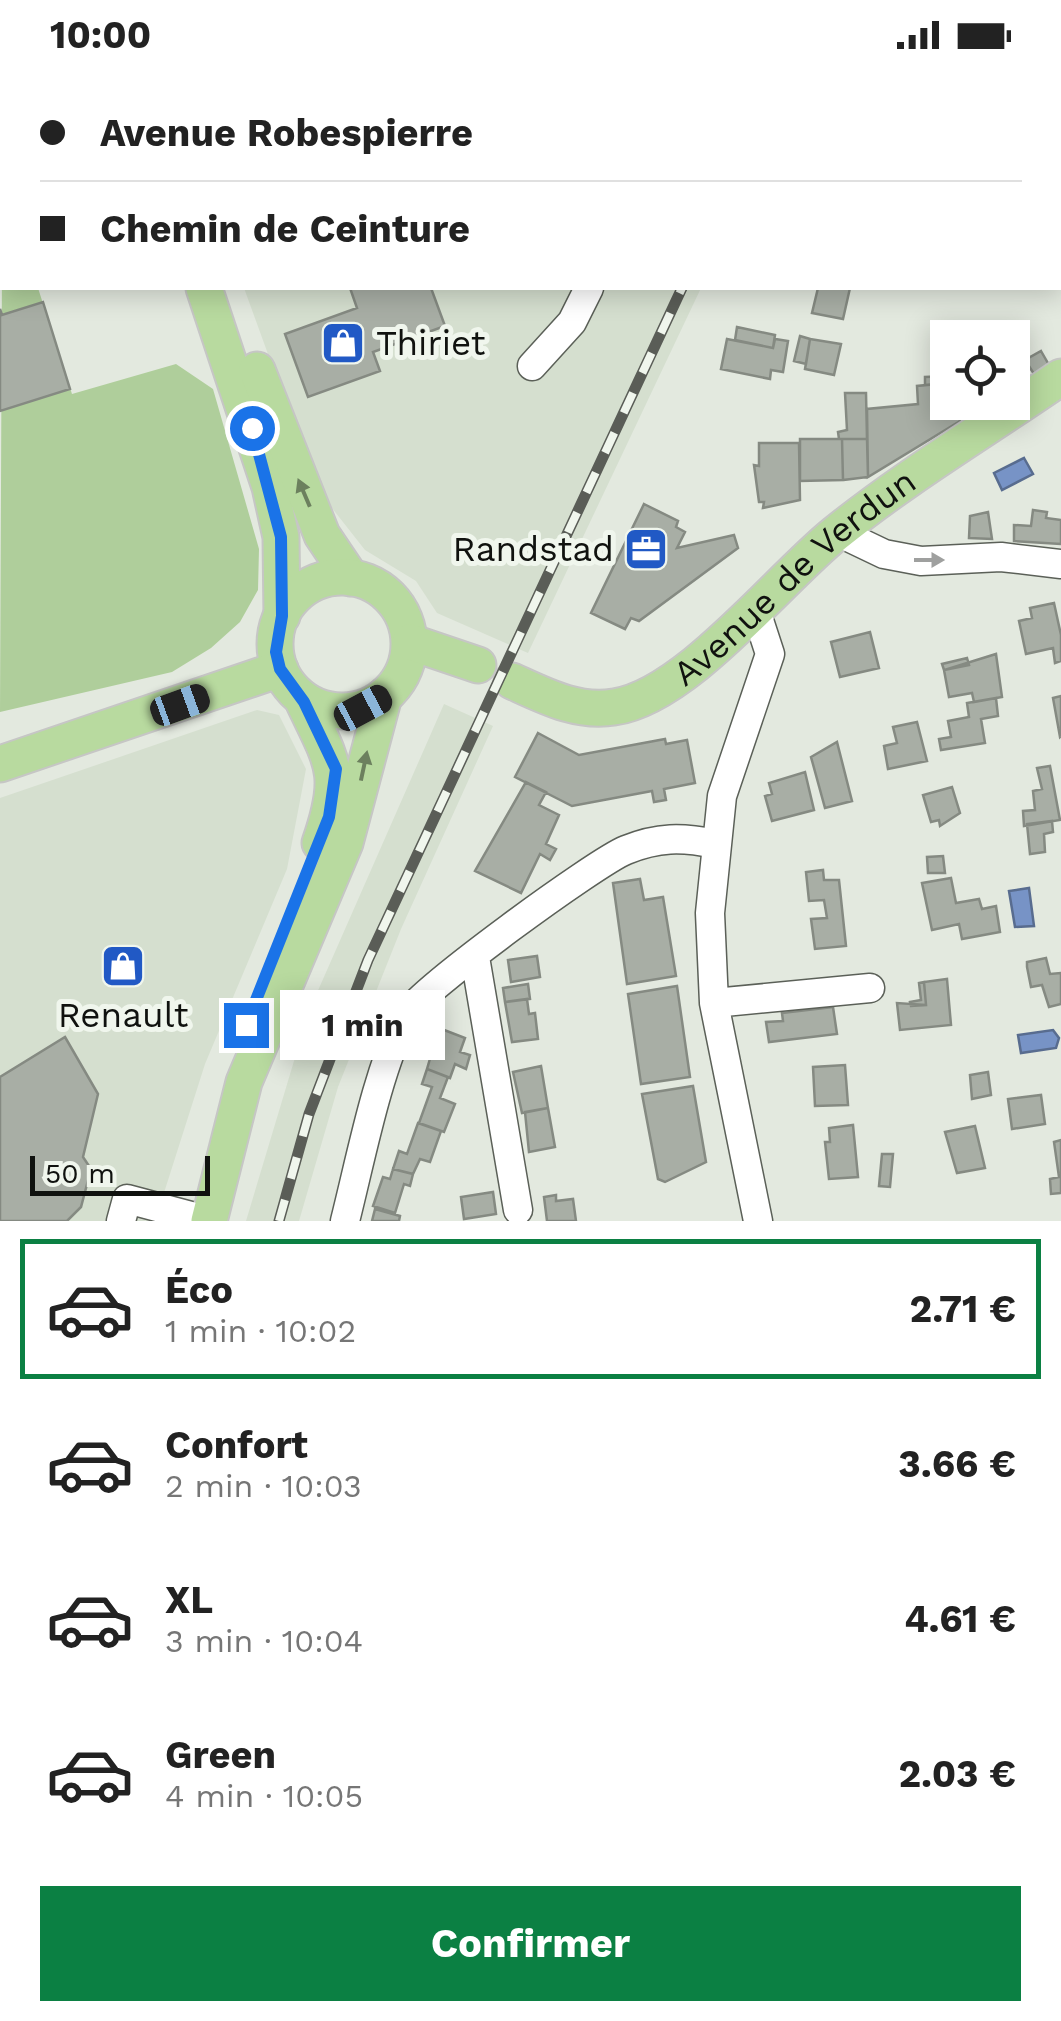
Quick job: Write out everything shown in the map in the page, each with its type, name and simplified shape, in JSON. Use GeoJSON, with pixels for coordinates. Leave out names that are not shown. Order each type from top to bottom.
{"type":"FeatureCollection","features":[{"type":"Feature","properties":{"kind":"main road"},"geometry":{"type":"LineString","coordinates":[[197,1219],[226,1076],[329,817],[336,769],[304,702],[280,669],[276,634],[282,616],[281,537],[270,488],[205,290]]}},
{"type":"Feature","properties":{"kind":"main road"},"geometry":{"type":"LineString","coordinates":[[227,290],[322,535],[351,578],[390,596],[402,614],[410,642],[399,679],[384,696],[363,708],[340,711],[304,702]]}},
{"type":"Feature","properties":{"kind":"main road","name":"Avenue de Verdun"},"geometry":{"type":"LineString","coordinates":[[512,681],[565,705],[615,707],[668,684],[838,532],[1061,377]]}},
{"type":"Feature","properties":{"kind":"main road"},"geometry":{"type":"LineString","coordinates":[[282,616],[310,586],[351,578]]}},
{"type":"Feature","properties":{"kind":"main road"},"geometry":{"type":"LineString","coordinates":[[410,642],[478,665]]}},
{"type":"Feature","properties":{"kind":"main road"},"geometry":{"type":"LineString","coordinates":[[0,764],[280,669]]}},
{"type":"Feature","properties":{"kind":"main road"},"geometry":{"type":"LineString","coordinates":[[197,1219],[244,1082],[345,843],[384,696]]}},
{"type":"Feature","properties":{"kind":"street"},"geometry":{"type":"LineString","coordinates":[[532,366],[572,322],[588,290]]}},
{"type":"Feature","properties":{"kind":"street"},"geometry":{"type":"LineString","coordinates":[[838,532],[884,554],[920,562],[1001,557],[1061,564]]}},
{"type":"Feature","properties":{"kind":"street"},"geometry":{"type":"LineString","coordinates":[[756,608],[770,654],[722,796],[710,912],[714,1004],[758,1221]]}},
{"type":"Feature","properties":{"kind":"street"},"geometry":{"type":"LineString","coordinates":[[345,1221],[370,1120],[407,1012],[578,878],[624,851],[675,836],[715,844]]}},
{"type":"Feature","properties":{"kind":"street"},"geometry":{"type":"LineString","coordinates":[[475,957],[518,1210]]}},
{"type":"Feature","properties":{"kind":"street"},"geometry":{"type":"LineString","coordinates":[[714,1004],[870,988]]}},
{"type":"Feature","properties":{"kind":"street"},"geometry":{"type":"LineString","coordinates":[[122,1221],[127,1199],[197,1219]]}},
{"type":"Feature","properties":{"kind":"shaded area"},"geometry":{"type":"Polygon","coordinates":[[[245,290],[700,290],[528,653],[437,613],[416,581],[365,550],[317,489],[245,290]]]}},
{"type":"Feature","properties":{"kind":"shaded area"},"geometry":{"type":"Polygon","coordinates":[[[444,704],[493,726],[401,929],[338,1087],[299,1221],[246,1221],[309,1011],[444,704]]]}},
{"type":"Feature","properties":{"kind":"shaded area","name":"Renault"},"geometry":{"type":"Polygon","coordinates":[[[257,710],[279,715],[306,769],[287,869],[205,1064],[155,1221],[0,1221],[0,798],[257,710]]]}},
{"type":"Feature","properties":{"kind":"green space"},"geometry":{"type":"Polygon","coordinates":[[[2,290],[39,290],[72,394],[176,364],[213,389],[259,549],[258,590],[240,622],[211,648],[172,672],[0,712],[2,290]]]}},
{"type":"Feature","properties":{"kind":"water"},"geometry":{"type":"Polygon","coordinates":[[[1024,458],[1033,474],[1002,490],[994,473],[1024,458]]]}},
{"type":"Feature","properties":{"kind":"water"},"geometry":{"type":"Polygon","coordinates":[[[1029,888],[1034,926],[1015,927],[1009,891],[1029,888]]]}},
{"type":"Feature","properties":{"kind":"water"},"geometry":{"type":"Polygon","coordinates":[[[1053,1030],[1059,1038],[1056,1048],[1021,1053],[1018,1035],[1053,1030]]]}},
{"type":"Feature","properties":{"kind":"building","name":"Thiriet"},"geometry":{"type":"Polygon","coordinates":[[[351,290],[432,290],[445,326],[373,352],[380,371],[308,397],[285,334],[357,308],[351,290]]]}},
{"type":"Feature","properties":{"kind":"building"},"geometry":{"type":"Polygon","coordinates":[[[818,290],[850,290],[843,319],[812,313],[818,290]]]}},
{"type":"Feature","properties":{"kind":"building"},"geometry":{"type":"Polygon","coordinates":[[[43,302],[70,389],[0,411],[0,309],[2,315],[43,302]]]}},
{"type":"Feature","properties":{"kind":"building"},"geometry":{"type":"Polygon","coordinates":[[[737,327],[775,335],[773,348],[735,340],[737,327]]]}},
{"type":"Feature","properties":{"kind":"building"},"geometry":{"type":"Polygon","coordinates":[[[800,336],[810,339],[806,364],[794,361],[800,336]]]}},
{"type":"Feature","properties":{"kind":"building"},"geometry":{"type":"Polygon","coordinates":[[[727,339],[773,348],[775,339],[788,341],[783,372],[771,370],[770,379],[721,369],[727,339]]]}},
{"type":"Feature","properties":{"kind":"building"},"geometry":{"type":"Polygon","coordinates":[[[810,339],[841,344],[834,375],[805,369],[810,339]]]}},
{"type":"Feature","properties":{"kind":"building"},"geometry":{"type":"Polygon","coordinates":[[[1041,351],[1049,365],[1034,374],[1030,357],[1041,351]]]}},
{"type":"Feature","properties":{"kind":"building"},"geometry":{"type":"Polygon","coordinates":[[[930,385],[930,420],[960,421],[868,477],[867,409],[918,404],[917,386],[930,385]]]}},
{"type":"Feature","properties":{"kind":"building"},"geometry":{"type":"Polygon","coordinates":[[[845,393],[866,393],[867,439],[839,439],[838,432],[847,430],[845,393]]]}},
{"type":"Feature","properties":{"kind":"building"},"geometry":{"type":"Polygon","coordinates":[[[800,439],[842,439],[843,480],[800,481],[800,439]]]}},
{"type":"Feature","properties":{"kind":"building"},"geometry":{"type":"Polygon","coordinates":[[[842,439],[867,439],[868,477],[843,480],[842,439]]]}},
{"type":"Feature","properties":{"kind":"building"},"geometry":{"type":"Polygon","coordinates":[[[759,443],[799,443],[800,500],[763,508],[754,465],[759,466],[759,443]]]}},
{"type":"Feature","properties":{"kind":"building"},"geometry":{"type":"Polygon","coordinates":[[[644,504],[678,521],[676,527],[685,532],[677,548],[734,535],[738,548],[639,621],[631,618],[625,629],[591,613],[644,504]]]}},
{"type":"Feature","properties":{"kind":"building"},"geometry":{"type":"Polygon","coordinates":[[[1033,510],[1047,512],[1046,518],[1061,520],[1061,544],[1014,541],[1014,525],[1031,526],[1033,510]]]}},
{"type":"Feature","properties":{"kind":"building"},"geometry":{"type":"Polygon","coordinates":[[[988,512],[992,539],[969,538],[970,516],[988,512]]]}},
{"type":"Feature","properties":{"kind":"building"},"geometry":{"type":"Polygon","coordinates":[[[1054,603],[1061,635],[1061,661],[1055,663],[1053,648],[1026,654],[1019,621],[1032,618],[1030,608],[1054,603]]]}},
{"type":"Feature","properties":{"kind":"building"},"geometry":{"type":"Polygon","coordinates":[[[870,632],[879,668],[840,677],[831,642],[870,632]]]}},
{"type":"Feature","properties":{"kind":"building"},"geometry":{"type":"Polygon","coordinates":[[[996,654],[1002,697],[974,702],[972,693],[949,697],[944,670],[996,654]]]}},
{"type":"Feature","properties":{"kind":"building"},"geometry":{"type":"Polygon","coordinates":[[[967,658],[969,665],[944,670],[942,664],[967,658]]]}},
{"type":"Feature","properties":{"kind":"building"},"geometry":{"type":"Polygon","coordinates":[[[1061,696],[1061,736],[1060,737],[1053,698],[1061,696]]]}},
{"type":"Feature","properties":{"kind":"building"},"geometry":{"type":"Polygon","coordinates":[[[996,698],[998,716],[981,719],[985,743],[941,750],[939,739],[951,737],[948,721],[969,717],[967,703],[996,698]]]}},
{"type":"Feature","properties":{"kind":"building"},"geometry":{"type":"Polygon","coordinates":[[[917,722],[927,761],[888,769],[884,746],[897,743],[893,727],[917,722]]]}},
{"type":"Feature","properties":{"kind":"building"},"geometry":{"type":"Polygon","coordinates":[[[538,733],[579,755],[665,739],[666,744],[687,740],[695,783],[664,789],[666,800],[654,802],[652,791],[572,806],[515,777],[538,733]]]}},
{"type":"Feature","properties":{"kind":"building"},"geometry":{"type":"Polygon","coordinates":[[[837,742],[852,801],[825,808],[811,757],[837,742]]]}},
{"type":"Feature","properties":{"kind":"building"},"geometry":{"type":"Polygon","coordinates":[[[1050,766],[1060,820],[1024,826],[1023,811],[1035,810],[1033,791],[1042,789],[1037,768],[1050,766]]]}},
{"type":"Feature","properties":{"kind":"building"},"geometry":{"type":"Polygon","coordinates":[[[805,772],[814,810],[772,821],[765,796],[772,794],[769,783],[805,772]]]}},
{"type":"Feature","properties":{"kind":"building"},"geometry":{"type":"Polygon","coordinates":[[[526,782],[546,792],[539,805],[559,815],[546,844],[556,849],[550,860],[540,854],[521,893],[475,871],[526,782]]]}},
{"type":"Feature","properties":{"kind":"building"},"geometry":{"type":"Polygon","coordinates":[[[952,787],[960,813],[940,826],[939,820],[931,822],[923,795],[952,787]]]}},
{"type":"Feature","properties":{"kind":"building"},"geometry":{"type":"Polygon","coordinates":[[[1052,821],[1053,832],[1044,834],[1045,852],[1030,854],[1027,824],[1052,821]]]}},
{"type":"Feature","properties":{"kind":"building"},"geometry":{"type":"Polygon","coordinates":[[[943,856],[945,873],[928,873],[927,857],[943,856]]]}},
{"type":"Feature","properties":{"kind":"building"},"geometry":{"type":"Polygon","coordinates":[[[823,870],[824,880],[839,880],[846,946],[815,949],[811,919],[827,918],[824,900],[809,901],[806,872],[823,870]]]}},
{"type":"Feature","properties":{"kind":"building"},"geometry":{"type":"Polygon","coordinates":[[[951,878],[956,903],[979,899],[982,909],[996,906],[1000,932],[962,939],[959,924],[932,930],[922,883],[951,878]]]}},
{"type":"Feature","properties":{"kind":"building"},"geometry":{"type":"Polygon","coordinates":[[[640,879],[644,900],[663,897],[676,976],[627,984],[613,883],[640,879]]]}},
{"type":"Feature","properties":{"kind":"building"},"geometry":{"type":"Polygon","coordinates":[[[537,956],[540,977],[511,982],[508,960],[537,956]]]}},
{"type":"Feature","properties":{"kind":"building"},"geometry":{"type":"Polygon","coordinates":[[[1046,958],[1050,974],[1061,973],[1061,1004],[1049,1007],[1042,985],[1031,987],[1027,967],[1027,962],[1046,958]]]}},
{"type":"Feature","properties":{"kind":"building"},"geometry":{"type":"Polygon","coordinates":[[[947,979],[951,1025],[900,1030],[897,1003],[926,1005],[924,982],[947,979]]]}},
{"type":"Feature","properties":{"kind":"building"},"geometry":{"type":"Polygon","coordinates":[[[924,982],[926,1005],[911,1006],[910,1002],[921,1000],[919,983],[924,982]]]}},
{"type":"Feature","properties":{"kind":"building"},"geometry":{"type":"Polygon","coordinates":[[[528,984],[530,999],[505,1002],[503,988],[528,984]]]}},
{"type":"Feature","properties":{"kind":"building"},"geometry":{"type":"Polygon","coordinates":[[[677,986],[690,1077],[641,1084],[628,994],[677,986]]]}},
{"type":"Feature","properties":{"kind":"building"},"geometry":{"type":"Polygon","coordinates":[[[527,999],[529,1014],[535,1013],[538,1039],[512,1042],[505,1002],[527,999]]]}},
{"type":"Feature","properties":{"kind":"building"},"geometry":{"type":"Polygon","coordinates":[[[833,1007],[837,1034],[769,1042],[766,1022],[783,1021],[782,1013],[833,1007]]]}},
{"type":"Feature","properties":{"kind":"building"},"geometry":{"type":"Polygon","coordinates":[[[439,1028],[465,1038],[460,1052],[470,1055],[466,1069],[455,1064],[450,1078],[427,1069],[439,1028]]]}},
{"type":"Feature","properties":{"kind":"building"},"geometry":{"type":"Polygon","coordinates":[[[65,1037],[98,1094],[83,1157],[91,1169],[81,1207],[67,1221],[0,1221],[0,1077],[65,1037]]]}},
{"type":"Feature","properties":{"kind":"building"},"geometry":{"type":"Polygon","coordinates":[[[845,1065],[848,1105],[815,1106],[813,1067],[845,1065]]]}},
{"type":"Feature","properties":{"kind":"building"},"geometry":{"type":"Polygon","coordinates":[[[541,1066],[548,1108],[522,1113],[513,1072],[541,1066]]]}},
{"type":"Feature","properties":{"kind":"building"},"geometry":{"type":"Polygon","coordinates":[[[427,1069],[448,1077],[440,1098],[455,1104],[444,1132],[419,1123],[432,1087],[422,1084],[427,1069]]]}},
{"type":"Feature","properties":{"kind":"building"},"geometry":{"type":"Polygon","coordinates":[[[988,1072],[991,1095],[972,1099],[970,1075],[988,1072]]]}},
{"type":"Feature","properties":{"kind":"building"},"geometry":{"type":"Polygon","coordinates":[[[693,1086],[706,1162],[665,1182],[658,1179],[642,1094],[693,1086]]]}},
{"type":"Feature","properties":{"kind":"building"},"geometry":{"type":"Polygon","coordinates":[[[1041,1095],[1045,1124],[1012,1129],[1008,1099],[1041,1095]]]}},
{"type":"Feature","properties":{"kind":"building"},"geometry":{"type":"Polygon","coordinates":[[[548,1108],[555,1147],[529,1152],[525,1112],[548,1108]]]}},
{"type":"Feature","properties":{"kind":"building"},"geometry":{"type":"Polygon","coordinates":[[[418,1123],[441,1131],[430,1162],[420,1159],[413,1174],[393,1169],[399,1151],[407,1154],[418,1123]]]}},
{"type":"Feature","properties":{"kind":"building"},"geometry":{"type":"Polygon","coordinates":[[[853,1125],[858,1177],[829,1179],[825,1142],[830,1142],[829,1128],[853,1125]]]}},
{"type":"Feature","properties":{"kind":"building"},"geometry":{"type":"Polygon","coordinates":[[[975,1126],[985,1168],[957,1173],[945,1132],[975,1126]]]}},
{"type":"Feature","properties":{"kind":"building"},"geometry":{"type":"Polygon","coordinates":[[[1061,1140],[1061,1193],[1051,1194],[1050,1179],[1059,1177],[1054,1142],[1061,1140]]]}},
{"type":"Feature","properties":{"kind":"building"},"geometry":{"type":"Polygon","coordinates":[[[882,1154],[893,1154],[890,1187],[879,1186],[882,1154]]]}},
{"type":"Feature","properties":{"kind":"building"},"geometry":{"type":"Polygon","coordinates":[[[393,1169],[413,1174],[410,1186],[404,1184],[395,1213],[373,1206],[383,1177],[390,1179],[393,1169]]]}},
{"type":"Feature","properties":{"kind":"building"},"geometry":{"type":"Polygon","coordinates":[[[493,1192],[496,1214],[464,1219],[461,1197],[493,1192]]]}},
{"type":"Feature","properties":{"kind":"building"},"geometry":{"type":"Polygon","coordinates":[[[556,1195],[556,1201],[573,1199],[576,1221],[547,1221],[544,1197],[556,1195]]]}},
{"type":"Feature","properties":{"kind":"building"},"geometry":{"type":"Polygon","coordinates":[[[375,1209],[400,1216],[399,1221],[372,1221],[375,1209]]]}},
{"type":"Feature","properties":{"kind":"railway"},"geometry":{"type":"LineString","coordinates":[[279,1221],[309,1114],[368,960],[681,290]]}},
{"type":"Feature","properties":{"kind":"place","name":"Thiriet"},"geometry":{"type":"Point","coordinates":[343,343]}},
{"type":"Feature","properties":{"kind":"place","name":"Randstad"},"geometry":{"type":"Point","coordinates":[646,549]}},
{"type":"Feature","properties":{"kind":"place","name":"Renault"},"geometry":{"type":"Point","coordinates":[123,966]}},
{"type":"Feature","properties":{"kind":"route"},"geometry":{"type":"LineString","coordinates":[[246,1025],[302,894],[329,817],[336,769],[304,702],[294,694],[280,669],[276,634],[282,616],[281,537],[252,428]]}}]}
